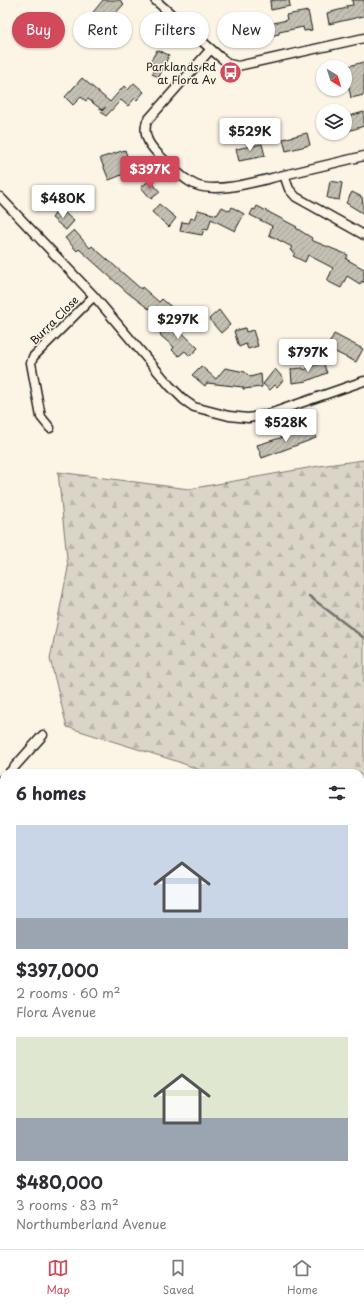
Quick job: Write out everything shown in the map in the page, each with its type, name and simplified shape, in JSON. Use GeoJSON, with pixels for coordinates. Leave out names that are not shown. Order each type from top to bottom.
{"type":"FeatureCollection","features":[{"type":"Feature","properties":{"kind":"street"},"geometry":{"type":"LineString","coordinates":[[155,0],[210,49],[229,64],[238,66],[364,38]]}},
{"type":"Feature","properties":{"kind":"street"},"geometry":{"type":"LineString","coordinates":[[210,49],[147,121],[145,132],[149,144],[184,178],[202,187],[220,188],[364,156]]}},
{"type":"Feature","properties":{"kind":"street"},"geometry":{"type":"LineString","coordinates":[[284,175],[289,189],[296,196],[364,235]]}},
{"type":"Feature","properties":{"kind":"street"},"geometry":{"type":"LineString","coordinates":[[0,197],[94,296],[170,386],[184,400],[205,411],[248,418],[266,415],[364,381]]}},
{"type":"Feature","properties":{"kind":"street","name":"Burra Close"},"geometry":{"type":"LineString","coordinates":[[50,428],[41,417],[31,363],[33,357],[94,296]]}},
{"type":"Feature","properties":{"kind":"street"},"geometry":{"type":"LineString","coordinates":[[13,769],[43,735]]}},
{"type":"Feature","properties":{"kind":"green space"},"geometry":{"type":"Polygon","coordinates":[[[364,460],[364,769],[197,769],[67,727],[50,659],[68,568],[58,472],[189,489],[319,466],[364,460]]]}},
{"type":"Feature","properties":{"kind":"building"},"geometry":{"type":"Polygon","coordinates":[[[103,0],[120,0],[124,4],[117,12],[93,12],[103,0]]]}},
{"type":"Feature","properties":{"kind":"building"},"geometry":{"type":"Polygon","coordinates":[[[289,0],[290,6],[271,10],[270,1],[289,0]]]}},
{"type":"Feature","properties":{"kind":"building"},"geometry":{"type":"Polygon","coordinates":[[[352,0],[364,0],[364,16],[329,24],[327,13],[353,5],[352,0]]]}},
{"type":"Feature","properties":{"kind":"building"},"geometry":{"type":"Polygon","coordinates":[[[308,11],[312,30],[304,31],[303,27],[279,32],[279,34],[275,35],[275,23],[287,20],[286,15],[308,11]]]}},
{"type":"Feature","properties":{"kind":"building"},"geometry":{"type":"Polygon","coordinates":[[[157,50],[169,55],[159,77],[152,74],[157,66],[150,62],[157,50]]]}},
{"type":"Feature","properties":{"kind":"building"},"geometry":{"type":"Polygon","coordinates":[[[364,62],[364,95],[351,98],[351,96],[352,96],[352,65],[364,62]]]}},
{"type":"Feature","properties":{"kind":"building"},"geometry":{"type":"Polygon","coordinates":[[[82,78],[110,102],[124,86],[128,90],[134,83],[144,92],[137,100],[135,98],[128,106],[121,100],[106,116],[101,112],[106,107],[102,110],[88,99],[86,101],[81,97],[73,105],[65,97],[82,78]]]}},
{"type":"Feature","properties":{"kind":"building"},"geometry":{"type":"Polygon","coordinates":[[[364,112],[364,126],[352,130],[352,115],[364,112]]]}},
{"type":"Feature","properties":{"kind":"building"},"geometry":{"type":"Polygon","coordinates":[[[307,133],[310,145],[286,151],[283,139],[307,133]]]}},
{"type":"Feature","properties":{"kind":"building"},"geometry":{"type":"Polygon","coordinates":[[[262,144],[265,156],[239,161],[236,149],[262,144]]]}},
{"type":"Feature","properties":{"kind":"building"},"geometry":{"type":"Polygon","coordinates":[[[125,150],[132,171],[109,180],[100,158],[125,150]]]}},
{"type":"Feature","properties":{"kind":"building"},"geometry":{"type":"Polygon","coordinates":[[[150,180],[160,192],[151,199],[141,187],[150,180]]]}},
{"type":"Feature","properties":{"kind":"building"},"geometry":{"type":"Polygon","coordinates":[[[330,181],[342,183],[339,200],[327,198],[330,181]]]}},
{"type":"Feature","properties":{"kind":"building"},"geometry":{"type":"Polygon","coordinates":[[[352,192],[362,197],[364,214],[346,203],[352,192]]]}},
{"type":"Feature","properties":{"kind":"building"},"geometry":{"type":"Polygon","coordinates":[[[159,204],[176,218],[169,227],[152,212],[159,204]]]}},
{"type":"Feature","properties":{"kind":"building"},"geometry":{"type":"Polygon","coordinates":[[[257,206],[297,227],[296,228],[312,238],[311,240],[348,255],[346,259],[364,269],[364,283],[362,281],[360,284],[347,276],[341,288],[327,281],[333,268],[308,255],[305,262],[293,256],[295,253],[290,250],[292,247],[269,235],[272,226],[250,215],[253,209],[255,210],[257,206]]]}},
{"type":"Feature","properties":{"kind":"building"},"geometry":{"type":"Polygon","coordinates":[[[222,207],[230,211],[232,207],[244,214],[235,231],[211,219],[208,230],[204,229],[202,235],[180,231],[182,222],[189,223],[191,218],[194,219],[198,210],[217,215],[222,207]]]}},
{"type":"Feature","properties":{"kind":"building"},"geometry":{"type":"Polygon","coordinates":[[[59,208],[74,221],[66,230],[52,218],[59,208]]]}},
{"type":"Feature","properties":{"kind":"building"},"geometry":{"type":"Polygon","coordinates":[[[74,230],[90,248],[92,246],[141,289],[142,287],[159,302],[162,299],[176,311],[166,323],[150,308],[149,309],[128,293],[79,249],[77,251],[65,238],[74,230]]]}},
{"type":"Feature","properties":{"kind":"building"},"geometry":{"type":"Polygon","coordinates":[[[219,310],[230,325],[221,333],[209,319],[219,310]]]}},
{"type":"Feature","properties":{"kind":"building"},"geometry":{"type":"Polygon","coordinates":[[[170,321],[198,348],[190,356],[185,351],[179,356],[172,350],[174,347],[161,336],[160,333],[170,321]]]}},
{"type":"Feature","properties":{"kind":"building"},"geometry":{"type":"Polygon","coordinates":[[[245,328],[246,332],[253,330],[258,346],[248,349],[246,344],[239,347],[234,331],[245,328]]]}},
{"type":"Feature","properties":{"kind":"building"},"geometry":{"type":"Polygon","coordinates":[[[334,334],[363,349],[356,362],[327,348],[334,334]]]}},
{"type":"Feature","properties":{"kind":"building"},"geometry":{"type":"Polygon","coordinates":[[[323,362],[327,373],[307,381],[292,383],[291,369],[303,368],[304,370],[323,362]]]}},
{"type":"Feature","properties":{"kind":"building"},"geometry":{"type":"Polygon","coordinates":[[[201,366],[216,379],[225,368],[245,372],[250,377],[261,374],[262,387],[243,389],[243,387],[207,383],[205,386],[192,375],[201,366]]]}},
{"type":"Feature","properties":{"kind":"building"},"geometry":{"type":"Polygon","coordinates":[[[275,369],[284,379],[277,387],[275,385],[270,390],[263,384],[275,369]]]}},
{"type":"Feature","properties":{"kind":"building"},"geometry":{"type":"Polygon","coordinates":[[[313,428],[316,438],[262,458],[257,445],[313,428]]]}},
{"type":"Feature","properties":{"kind":"waterway"},"geometry":{"type":"LineString","coordinates":[[309,596],[364,638]]}},
{"type":"Feature","properties":{"kind":"place","name":"Parklands Rd at Flora Av"},"geometry":{"type":"Point","coordinates":[231,72]}}]}
